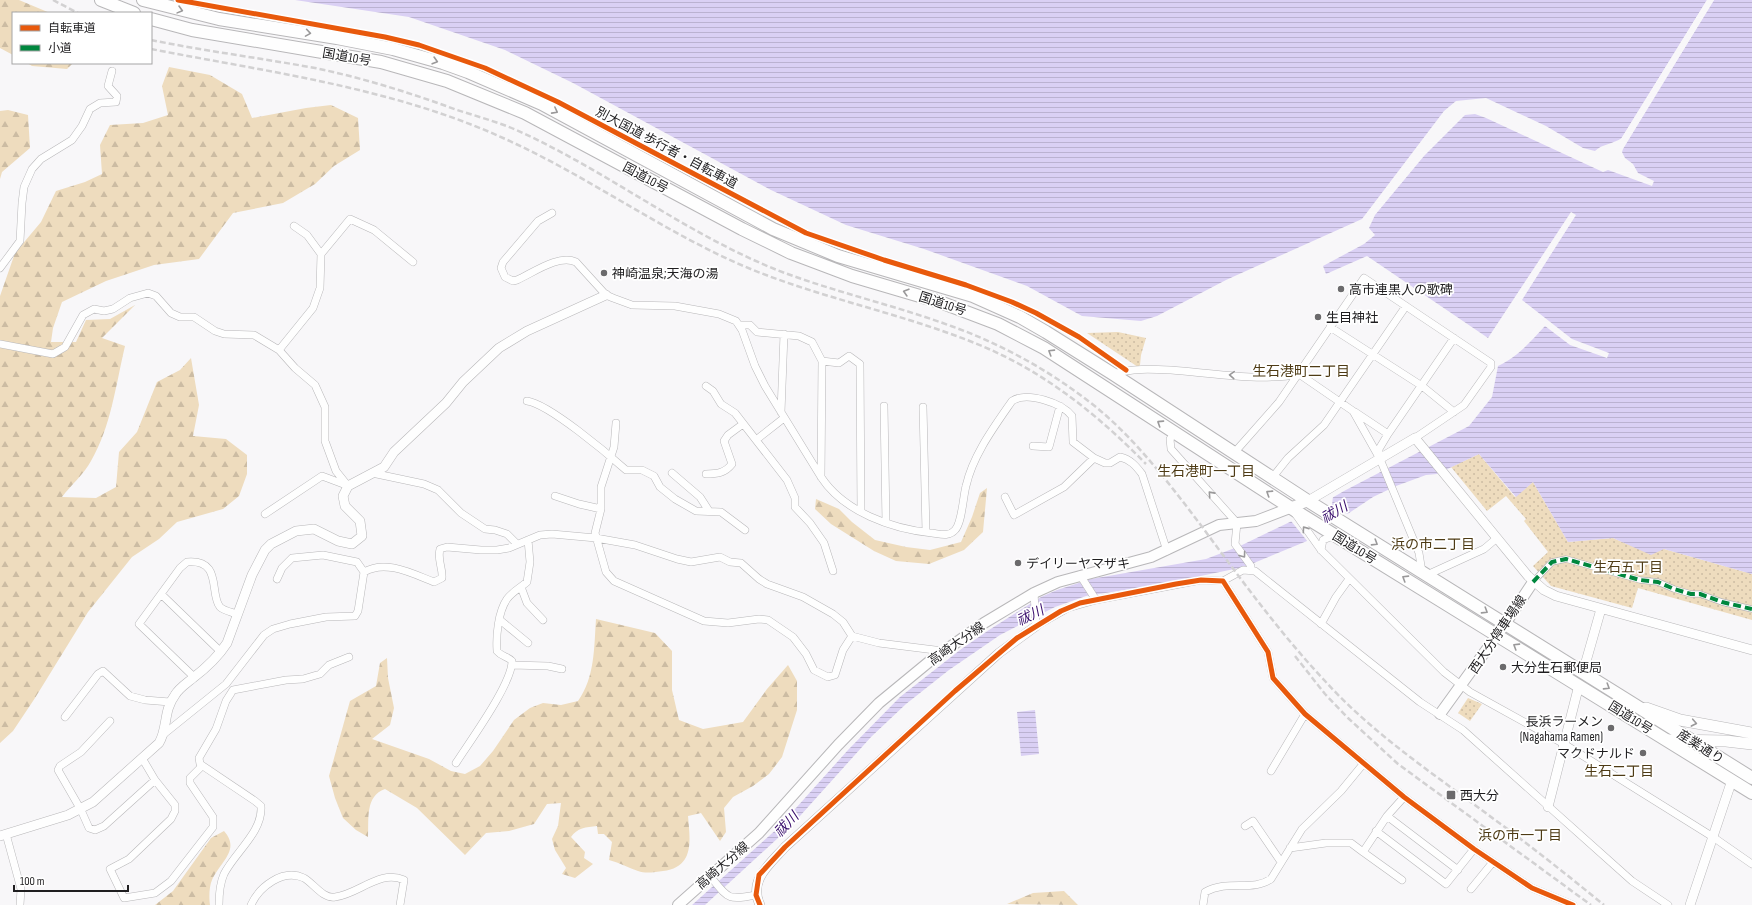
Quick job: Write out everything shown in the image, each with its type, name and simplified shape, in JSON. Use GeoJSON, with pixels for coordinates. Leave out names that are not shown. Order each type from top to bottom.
{"type":"FeatureCollection","features":[{"type":"Feature","properties":{"kind":"highway"},"geometry":{"type":"LineString","coordinates":[[101,0],[131,12]]}},
{"type":"Feature","properties":{"kind":"highway","name":"国道10号"},"geometry":{"type":"LineString","coordinates":[[143,0],[219,19],[337,38],[443,63],[489,80],[542,104],[773,228],[838,256],[947,288],[993,304],[1046,332],[1312,504],[1630,702]]}},
{"type":"Feature","properties":{"kind":"highway","name":"国道10号"},"geometry":{"type":"LineString","coordinates":[[152,19],[198,31],[381,62],[426,74],[487,96],[525,113],[747,232],[791,253],[846,274],[940,302],[998,324],[1044,348],[1175,432],[1297,513],[1332,533],[1668,740]]}},
{"type":"Feature","properties":{"kind":"highway","name":"産業通り"},"geometry":{"type":"LineString","coordinates":[[1630,702],[1752,778]]}},
{"type":"Feature","properties":{"kind":"highway","name":"産業通り"},"geometry":{"type":"LineString","coordinates":[[1668,740],[1752,793]]}},
{"type":"Feature","properties":{"kind":"main road","name":"高崎大分線"},"geometry":{"type":"LineString","coordinates":[[678,905],[767,826],[838,745],[875,707],[943,651],[1052,584],[1082,577],[1167,551],[1219,525],[1297,513],[1312,504]]}},
{"type":"Feature","properties":{"kind":"main road","name":"西大分停車場線"},"geometry":{"type":"LineString","coordinates":[[1440,714],[1505,624],[1533,582]]}},
{"type":"Feature","properties":{"kind":"main road"},"geometry":{"type":"LineString","coordinates":[[1630,702],[1680,720],[1751,730]]}},
{"type":"Feature","properties":{"kind":"main road"},"geometry":{"type":"LineString","coordinates":[[1668,740],[1726,741],[1752,744]]}},
{"type":"Feature","properties":{"kind":"street"},"geometry":{"type":"LineString","coordinates":[[0,268],[20,240],[22,203],[29,174],[41,159],[72,140],[82,126],[90,108],[100,103],[116,102],[117,96],[108,86],[112,71]]}},
{"type":"Feature","properties":{"kind":"street"},"geometry":{"type":"LineString","coordinates":[[552,213],[538,221],[508,257],[501,268],[502,274],[513,281],[552,263],[566,259],[576,262],[606,295],[632,305],[676,306],[729,317],[740,325],[755,366],[782,415],[821,477],[830,489],[861,511],[886,523],[926,532],[948,535],[956,529],[971,469],[980,449],[1012,401],[1020,398],[1045,400],[1060,406],[1072,416],[1073,442],[1094,458],[1105,463],[1110,463],[1120,457],[1125,458],[1134,464],[1142,474],[1167,551]]}},
{"type":"Feature","properties":{"kind":"street"},"geometry":{"type":"LineString","coordinates":[[279,350],[313,308],[320,288],[321,254],[350,219],[374,230],[413,262]]}},
{"type":"Feature","properties":{"kind":"street"},"geometry":{"type":"LineString","coordinates":[[294,226],[307,235],[321,254]]}},
{"type":"Feature","properties":{"kind":"street"},"geometry":{"type":"LineString","coordinates":[[1234,453],[1276,406],[1364,278],[1491,362],[1491,367],[1467,401],[1454,412],[1312,504]]}},
{"type":"Feature","properties":{"kind":"street"},"geometry":{"type":"LineString","coordinates":[[0,344],[53,354],[65,347],[83,314],[94,310],[104,311],[113,309],[130,298],[148,293],[156,296],[171,313],[180,317],[194,317],[215,331],[224,334],[254,335],[279,350],[295,368],[316,386],[326,407],[326,442],[336,471],[348,486]]}},
{"type":"Feature","properties":{"kind":"street"},"geometry":{"type":"LineString","coordinates":[[164,734],[164,724],[170,702],[176,693],[221,652],[252,575],[265,550],[271,544],[296,531],[314,528],[338,541],[352,544],[362,536],[360,520],[345,506],[343,496],[348,486],[384,467],[394,452],[446,403],[463,382],[499,348],[527,331],[606,295]]}},
{"type":"Feature","properties":{"kind":"street"},"geometry":{"type":"LineString","coordinates":[[1272,478],[1288,458],[1324,425],[1406,306]]}},
{"type":"Feature","properties":{"kind":"street"},"geometry":{"type":"LineString","coordinates":[[740,325],[750,324],[759,332],[799,336],[812,342],[822,361],[821,477]]}},
{"type":"Feature","properties":{"kind":"street"},"geometry":{"type":"LineString","coordinates":[[1330,327],[1422,386],[1454,412]]}},
{"type":"Feature","properties":{"kind":"street"},"geometry":{"type":"LineString","coordinates":[[756,440],[782,415],[784,334]]}},
{"type":"Feature","properties":{"kind":"street"},"geometry":{"type":"LineString","coordinates":[[1380,459],[1379,449],[1388,434],[1454,338]]}},
{"type":"Feature","properties":{"kind":"street"},"geometry":{"type":"LineString","coordinates":[[822,361],[839,363],[849,356],[860,364],[861,511]]}},
{"type":"Feature","properties":{"kind":"street"},"geometry":{"type":"LineString","coordinates":[[1113,374],[1140,369],[1245,376],[1285,377],[1299,374],[1388,434]]}},
{"type":"Feature","properties":{"kind":"street"},"geometry":{"type":"LineString","coordinates":[[706,386],[714,391],[721,404],[735,413],[787,480],[795,498],[795,507],[810,523],[824,543],[833,571]]}},
{"type":"Feature","properties":{"kind":"street"},"geometry":{"type":"LineString","coordinates":[[527,401],[535,402],[610,456],[626,470],[642,470],[654,476],[660,487],[675,499],[696,511],[721,512],[745,530]]}},
{"type":"Feature","properties":{"kind":"street"},"geometry":{"type":"LineString","coordinates":[[884,406],[886,523]]}},
{"type":"Feature","properties":{"kind":"street"},"geometry":{"type":"LineString","coordinates":[[1033,446],[1049,447],[1060,406]]}},
{"type":"Feature","properties":{"kind":"street"},"geometry":{"type":"LineString","coordinates":[[923,407],[926,532]]}},
{"type":"Feature","properties":{"kind":"street"},"geometry":{"type":"LineString","coordinates":[[1353,411],[1380,459],[1419,553],[1424,574],[1484,548],[1497,538]]}},
{"type":"Feature","properties":{"kind":"street"},"geometry":{"type":"LineString","coordinates":[[616,423],[614,446],[601,487],[601,509],[596,538],[606,572],[619,584],[704,621],[728,623],[759,619],[768,620],[793,637],[806,654],[814,670],[822,676],[831,678],[834,675],[843,650],[852,636]]}},
{"type":"Feature","properties":{"kind":"street"},"geometry":{"type":"LineString","coordinates":[[706,474],[717,474],[727,470],[732,464],[724,441],[728,435],[743,424]]}},
{"type":"Feature","properties":{"kind":"street"},"geometry":{"type":"LineString","coordinates":[[1175,432],[1170,439],[1171,450],[1237,523],[1235,544],[1251,568],[1420,702],[1463,730],[1632,881],[1668,905]]}},
{"type":"Feature","properties":{"kind":"street"},"geometry":{"type":"LineString","coordinates":[[1415,438],[1533,582],[1550,594],[1752,650]]}},
{"type":"Feature","properties":{"kind":"street"},"geometry":{"type":"LineString","coordinates":[[1004,498],[1014,515],[1064,487],[1094,458]]}},
{"type":"Feature","properties":{"kind":"street"},"geometry":{"type":"LineString","coordinates":[[372,473],[424,484],[438,490],[461,513],[485,529],[495,530],[507,534],[517,544]]}},
{"type":"Feature","properties":{"kind":"street"},"geometry":{"type":"LineString","coordinates":[[672,473],[700,497],[709,511]]}},
{"type":"Feature","properties":{"kind":"street"},"geometry":{"type":"LineString","coordinates":[[265,514],[322,476],[348,486]]}},
{"type":"Feature","properties":{"kind":"street"},"geometry":{"type":"LineString","coordinates":[[555,496],[601,509]]}},
{"type":"Feature","properties":{"kind":"street"},"geometry":{"type":"LineString","coordinates":[[1297,513],[1313,540],[1321,550],[1444,672],[1461,686],[1564,744],[1713,837],[1752,864]]}},
{"type":"Feature","properties":{"kind":"street"},"geometry":{"type":"LineString","coordinates":[[1321,550],[1323,540],[1332,533]]}},
{"type":"Feature","properties":{"kind":"street"},"geometry":{"type":"LineString","coordinates":[[364,572],[373,567],[379,566],[400,569],[434,582],[442,578],[443,573],[438,556],[440,549],[447,547],[496,550],[552,534],[596,538],[645,547],[677,559],[692,562],[717,557],[730,562],[741,563],[767,584],[803,597],[833,614],[843,622],[852,636],[879,643],[943,651]]}},
{"type":"Feature","properties":{"kind":"street"},"geometry":{"type":"LineString","coordinates":[[456,763],[502,689],[512,665],[512,661],[509,657],[500,655],[497,651],[496,640],[503,606],[507,598],[527,582],[530,562],[528,540]]}},
{"type":"Feature","properties":{"kind":"street"},"geometry":{"type":"LineString","coordinates":[[20,905],[22,889],[3,835],[81,810],[93,802],[159,743],[164,734],[226,684],[264,635],[273,629],[326,617],[355,616],[358,611],[364,572],[357,562],[323,555],[292,558],[282,568],[277,578]]}},
{"type":"Feature","properties":{"kind":"street","name":"西大分停車場線"},"geometry":{"type":"LineString","coordinates":[[1533,582],[1547,566],[1559,559],[1566,559],[1640,580],[1658,582],[1687,593],[1700,594],[1752,610]]}},
{"type":"Feature","properties":{"kind":"street"},"geometry":{"type":"LineString","coordinates":[[194,677],[139,624],[180,568],[187,562],[202,564],[214,577],[220,607],[237,614]]}},
{"type":"Feature","properties":{"kind":"street"},"geometry":{"type":"LineString","coordinates":[[760,905],[756,895],[759,875],[785,847],[999,652],[1036,624],[1068,608],[1095,598],[1200,580],[1223,581],[1240,571],[1251,568]]}},
{"type":"Feature","properties":{"kind":"street"},"geometry":{"type":"LineString","coordinates":[[1082,577],[1095,598]]}},
{"type":"Feature","properties":{"kind":"street"},"geometry":{"type":"LineString","coordinates":[[1321,624],[1336,597],[1349,578]]}},
{"type":"Feature","properties":{"kind":"street"},"geometry":{"type":"LineString","coordinates":[[1223,581],[1268,652],[1273,678],[1306,714],[1404,797],[1492,862],[1532,888],[1573,905]]}},
{"type":"Feature","properties":{"kind":"street"},"geometry":{"type":"LineString","coordinates":[[521,587],[527,603],[543,620]]}},
{"type":"Feature","properties":{"kind":"street"},"geometry":{"type":"LineString","coordinates":[[161,594],[221,652]]}},
{"type":"Feature","properties":{"kind":"street"},"geometry":{"type":"LineString","coordinates":[[1034,596],[1036,624]]}},
{"type":"Feature","properties":{"kind":"street"},"geometry":{"type":"LineString","coordinates":[[1583,672],[1601,609]]}},
{"type":"Feature","properties":{"kind":"street"},"geometry":{"type":"LineString","coordinates":[[500,620],[528,643]]}},
{"type":"Feature","properties":{"kind":"street"},"geometry":{"type":"LineString","coordinates":[[218,905],[220,885],[224,874],[257,827],[262,815],[261,806],[202,766],[199,758],[216,729],[226,701],[233,690],[286,680],[303,679],[320,674],[329,665],[349,657]]}},
{"type":"Feature","properties":{"kind":"street"},"geometry":{"type":"LineString","coordinates":[[512,665],[548,666],[562,669]]}},
{"type":"Feature","properties":{"kind":"street"},"geometry":{"type":"LineString","coordinates":[[65,717],[98,674],[103,671],[130,696],[145,700],[170,702]]}},
{"type":"Feature","properties":{"kind":"street"},"geometry":{"type":"LineString","coordinates":[[226,684],[233,690]]}},
{"type":"Feature","properties":{"kind":"street"},"geometry":{"type":"LineString","coordinates":[[1548,807],[1579,685]]}},
{"type":"Feature","properties":{"kind":"street"},"geometry":{"type":"LineString","coordinates":[[1271,771],[1306,714]]}},
{"type":"Feature","properties":{"kind":"street"},"geometry":{"type":"LineString","coordinates":[[110,721],[81,752],[60,766],[58,770],[81,810],[88,828],[95,830],[104,826],[155,780]]}},
{"type":"Feature","properties":{"kind":"street"},"geometry":{"type":"LineString","coordinates":[[142,758],[155,780],[175,805],[175,811],[171,819],[129,859],[110,868],[124,898],[155,893],[171,881],[213,827],[213,817],[190,783],[190,778],[202,766]]}},
{"type":"Feature","properties":{"kind":"street"},"geometry":{"type":"LineString","coordinates":[[1203,905],[1205,892],[1215,887],[1227,885],[1250,886],[1265,883],[1276,873],[1302,828],[1341,791],[1364,763]]}},
{"type":"Feature","properties":{"kind":"street"},"geometry":{"type":"LineString","coordinates":[[1690,905],[1732,780]]}},
{"type":"Feature","properties":{"kind":"street"},"geometry":{"type":"LineString","coordinates":[[1363,852],[1387,816],[1404,797]]}},
{"type":"Feature","properties":{"kind":"street"},"geometry":{"type":"LineString","coordinates":[[1387,816],[1458,870]]}},
{"type":"Feature","properties":{"kind":"street"},"geometry":{"type":"LineString","coordinates":[[1245,826],[1253,821],[1281,862]]}},
{"type":"Feature","properties":{"kind":"street"},"geometry":{"type":"LineString","coordinates":[[1376,831],[1446,884],[1474,849]]}},
{"type":"Feature","properties":{"kind":"street"},"geometry":{"type":"LineString","coordinates":[[1290,848],[1326,843],[1351,843],[1402,880]]}},
{"type":"Feature","properties":{"kind":"street"},"geometry":{"type":"LineString","coordinates":[[1471,889],[1492,862]]}},
{"type":"Feature","properties":{"kind":"street"},"geometry":{"type":"LineString","coordinates":[[251,905],[254,899],[274,879],[296,876],[304,878],[323,893],[333,898],[345,895],[381,878],[398,877],[404,880],[400,905]]}},
{"type":"Feature","properties":{"kind":"street"},"geometry":{"type":"LineString","coordinates":[[711,877],[726,894],[734,899],[756,895]]}},
{"type":"Feature","properties":{"kind":"green space"},"geometry":{"type":"Polygon","coordinates":[[[0,0],[19,0],[48,12],[12,12],[12,54],[0,48],[0,0]]]}},
{"type":"Feature","properties":{"kind":"green space"},"geometry":{"type":"Polygon","coordinates":[[[29,64],[72,64],[67,69],[32,66],[29,64]]]}},
{"type":"Feature","properties":{"kind":"green space"},"geometry":{"type":"Polygon","coordinates":[[[169,67],[210,75],[242,94],[252,118],[331,105],[358,118],[360,150],[334,166],[315,184],[283,203],[233,213],[199,259],[154,265],[106,281],[62,302],[53,328],[51,342],[76,342],[86,320],[110,319],[135,305],[102,338],[125,346],[112,405],[98,448],[91,461],[62,497],[96,498],[116,487],[119,452],[137,432],[157,382],[180,370],[191,358],[199,405],[193,436],[226,439],[247,455],[247,474],[239,496],[223,509],[177,522],[159,539],[132,557],[88,612],[13,731],[0,743],[0,296],[15,253],[41,222],[56,191],[85,182],[102,174],[100,145],[110,125],[143,123],[168,115],[162,86],[169,67]]]}},
{"type":"Feature","properties":{"kind":"green space"},"geometry":{"type":"Polygon","coordinates":[[[8,110],[28,115],[30,148],[2,172],[0,179],[0,111],[8,110]]]}},
{"type":"Feature","properties":{"kind":"green space"},"geometry":{"type":"Polygon","coordinates":[[[1118,332],[1146,338],[1140,365],[1138,367],[1087,333],[1118,332]]]}},
{"type":"Feature","properties":{"kind":"green space"},"geometry":{"type":"Polygon","coordinates":[[[1479,454],[1515,497],[1533,482],[1568,542],[1613,538],[1627,544],[1664,549],[1752,574],[1752,620],[1638,588],[1632,608],[1551,586],[1533,566],[1548,552],[1524,521],[1526,519],[1506,496],[1487,511],[1451,467],[1479,454]]]}},
{"type":"Feature","properties":{"kind":"green space"},"geometry":{"type":"Polygon","coordinates":[[[987,488],[983,532],[964,550],[929,564],[896,561],[874,551],[831,524],[815,509],[816,499],[839,509],[852,522],[875,540],[906,547],[930,550],[961,542],[972,517],[980,493],[987,488]]]}},
{"type":"Feature","properties":{"kind":"green space"},"geometry":{"type":"Polygon","coordinates":[[[596,619],[655,633],[672,651],[672,690],[679,720],[703,729],[743,722],[767,689],[788,665],[797,681],[797,710],[782,757],[769,774],[753,786],[733,797],[724,808],[726,832],[720,841],[701,813],[688,816],[689,843],[686,858],[681,864],[673,868],[657,872],[644,872],[609,860],[612,842],[604,834],[598,834],[597,826],[586,828],[579,830],[571,837],[585,852],[584,858],[593,864],[575,878],[562,874],[566,868],[555,850],[552,839],[558,826],[561,803],[547,804],[534,824],[509,831],[486,833],[465,855],[417,808],[385,789],[374,797],[371,803],[369,809],[368,837],[356,830],[343,818],[335,798],[329,776],[350,701],[376,686],[380,663],[387,658],[388,678],[394,708],[390,725],[372,739],[429,759],[451,771],[465,774],[480,766],[493,751],[514,720],[530,708],[543,703],[561,705],[578,701],[584,692],[591,672],[596,619]]]}},
{"type":"Feature","properties":{"kind":"green space"},"geometry":{"type":"Polygon","coordinates":[[[1468,698],[1482,704],[1470,721],[1458,713],[1468,698]]]}},
{"type":"Feature","properties":{"kind":"green space"},"geometry":{"type":"Polygon","coordinates":[[[224,831],[229,838],[230,850],[212,880],[210,886],[210,905],[155,905],[173,891],[211,838],[224,831]]]}},
{"type":"Feature","properties":{"kind":"green space"},"geometry":{"type":"Polygon","coordinates":[[[1064,891],[1078,905],[1007,904],[1033,893],[1064,891]]]}},
{"type":"Feature","properties":{"kind":"water"},"geometry":{"type":"Polygon","coordinates":[[[295,0],[1707,0],[1622,138],[1619,140],[1595,151],[1583,148],[1546,126],[1486,98],[1456,101],[1444,111],[1362,219],[1226,280],[1157,316],[1141,321],[1082,316],[1027,286],[924,249],[846,225],[771,190],[573,83],[505,50],[409,17],[295,0]]]}},
{"type":"Feature","properties":{"kind":"water","name":"祓川"},"geometry":{"type":"Polygon","coordinates":[[[1714,0],[1752,0],[1752,574],[1664,549],[1651,555],[1613,538],[1568,542],[1533,482],[1516,497],[1479,454],[1437,474],[1426,475],[1396,486],[1373,497],[1307,541],[1244,567],[1157,585],[1086,596],[1055,607],[1000,635],[949,670],[906,704],[871,737],[791,826],[705,905],[692,905],[778,828],[848,750],[900,697],[960,650],[1041,597],[1091,579],[1206,559],[1240,546],[1292,521],[1344,491],[1469,426],[1492,397],[1498,366],[1518,354],[1545,326],[1570,345],[1607,358],[1609,353],[1572,339],[1522,300],[1576,215],[1571,212],[1488,338],[1367,256],[1326,274],[1323,266],[1364,244],[1375,235],[1369,228],[1375,215],[1424,156],[1465,115],[1475,114],[1486,118],[1603,172],[1608,170],[1652,186],[1654,181],[1638,173],[1633,164],[1625,158],[1622,152],[1623,149],[1714,0]]]}},
{"type":"Feature","properties":{"kind":"water"},"geometry":{"type":"Polygon","coordinates":[[[1035,710],[1039,754],[1021,756],[1017,712],[1035,710]]]}},
{"type":"Feature","properties":{"kind":"pier"},"geometry":{"type":"Polygon","coordinates":[[[1707,0],[1709,0],[1623,139],[1619,142],[1707,0]]]}},
{"type":"Feature","properties":{"kind":"pier"},"geometry":{"type":"Polygon","coordinates":[[[1712,0],[1714,0],[1620,152],[1622,144],[1712,0]]]}},
{"type":"Feature","properties":{"kind":"pier"},"geometry":{"type":"Polygon","coordinates":[[[1333,496],[1332,505],[1350,516],[1308,542],[1291,521],[1333,496]]]}},
{"type":"Feature","properties":{"kind":"railway"},"geometry":{"type":"LineString","coordinates":[[53,0],[76,12]]}},
{"type":"Feature","properties":{"kind":"railway"},"geometry":{"type":"LineString","coordinates":[[152,40],[333,72],[405,92],[507,126],[555,149],[680,222],[777,270],[820,285],[929,318],[990,342],[1027,360],[1079,394],[1125,433],[1176,493],[1276,624],[1325,681],[1362,718],[1403,751],[1532,847],[1604,905]]}},
{"type":"Feature","properties":{"kind":"railway"},"geometry":{"type":"LineString","coordinates":[[152,49],[337,85],[428,109],[473,125],[546,159],[692,241],[753,270],[781,281],[926,325],[982,346],[1005,357],[1049,382],[1090,412],[1146,464]]}},
{"type":"Feature","properties":{"kind":"railway"},"geometry":{"type":"LineString","coordinates":[[1295,656],[1325,694],[1348,718],[1398,764],[1591,905]]}},
{"type":"Feature","properties":{"kind":"marked path"},"geometry":{"type":"LineString","coordinates":[[1533,582],[1552,562],[1566,559],[1640,580],[1658,582],[1691,594],[1700,594],[1722,602],[1752,609]]}},
{"type":"Feature","properties":{"kind":"cycle path","name":"別大国道 歩行者・自転車道"},"geometry":{"type":"LineString","coordinates":[[178,0],[385,37],[419,45],[485,68],[558,102],[806,233],[884,260],[966,285],[1012,302],[1036,313],[1079,337],[1126,370]]}},
{"type":"Feature","properties":{"kind":"cycle path"},"geometry":{"type":"LineString","coordinates":[[760,905],[756,895],[759,875],[785,847],[955,691],[1017,638],[1061,611],[1080,603],[1201,580],[1223,581],[1268,652],[1273,678],[1305,714],[1404,797],[1474,849],[1532,888],[1573,905]]}},
{"type":"Feature","properties":{"kind":"place","name":"神崎温泉;天海の湯"},"geometry":{"type":"Point","coordinates":[604,273]}},
{"type":"Feature","properties":{"kind":"place","name":"高市連黒人の歌碑"},"geometry":{"type":"Point","coordinates":[1341,289]}},
{"type":"Feature","properties":{"kind":"place","name":"生目神社"},"geometry":{"type":"Point","coordinates":[1318,317]}},
{"type":"Feature","properties":{"kind":"place","name":"デイリーヤマザキ"},"geometry":{"type":"Point","coordinates":[1018,563]}},
{"type":"Feature","properties":{"kind":"place","name":"大分生石郵便局"},"geometry":{"type":"Point","coordinates":[1503,667]}},
{"type":"Feature","properties":{"kind":"place","name":"長浜ラーメン (Nagahama Ramen)"},"geometry":{"type":"Point","coordinates":[1611,728]}},
{"type":"Feature","properties":{"kind":"place","name":"マクドナルド"},"geometry":{"type":"Point","coordinates":[1643,753]}},
{"type":"Feature","properties":{"kind":"place","name":"西大分"},"geometry":{"type":"Point","coordinates":[1451,795]}},
{"type":"Feature","properties":{"kind":"district","name":"生石港町二丁目"},"geometry":{"type":"Point","coordinates":[1301,371]}},
{"type":"Feature","properties":{"kind":"district","name":"生石港町一丁目"},"geometry":{"type":"Point","coordinates":[1206,471]}},
{"type":"Feature","properties":{"kind":"district","name":"浜の市二丁目"},"geometry":{"type":"Point","coordinates":[1433,544]}},
{"type":"Feature","properties":{"kind":"district","name":"生石五丁目"},"geometry":{"type":"Point","coordinates":[1628,567]}},
{"type":"Feature","properties":{"kind":"district","name":"生石二丁目"},"geometry":{"type":"Point","coordinates":[1619,771]}},
{"type":"Feature","properties":{"kind":"district","name":"浜の市一丁目"},"geometry":{"type":"Point","coordinates":[1520,835]}}]}
